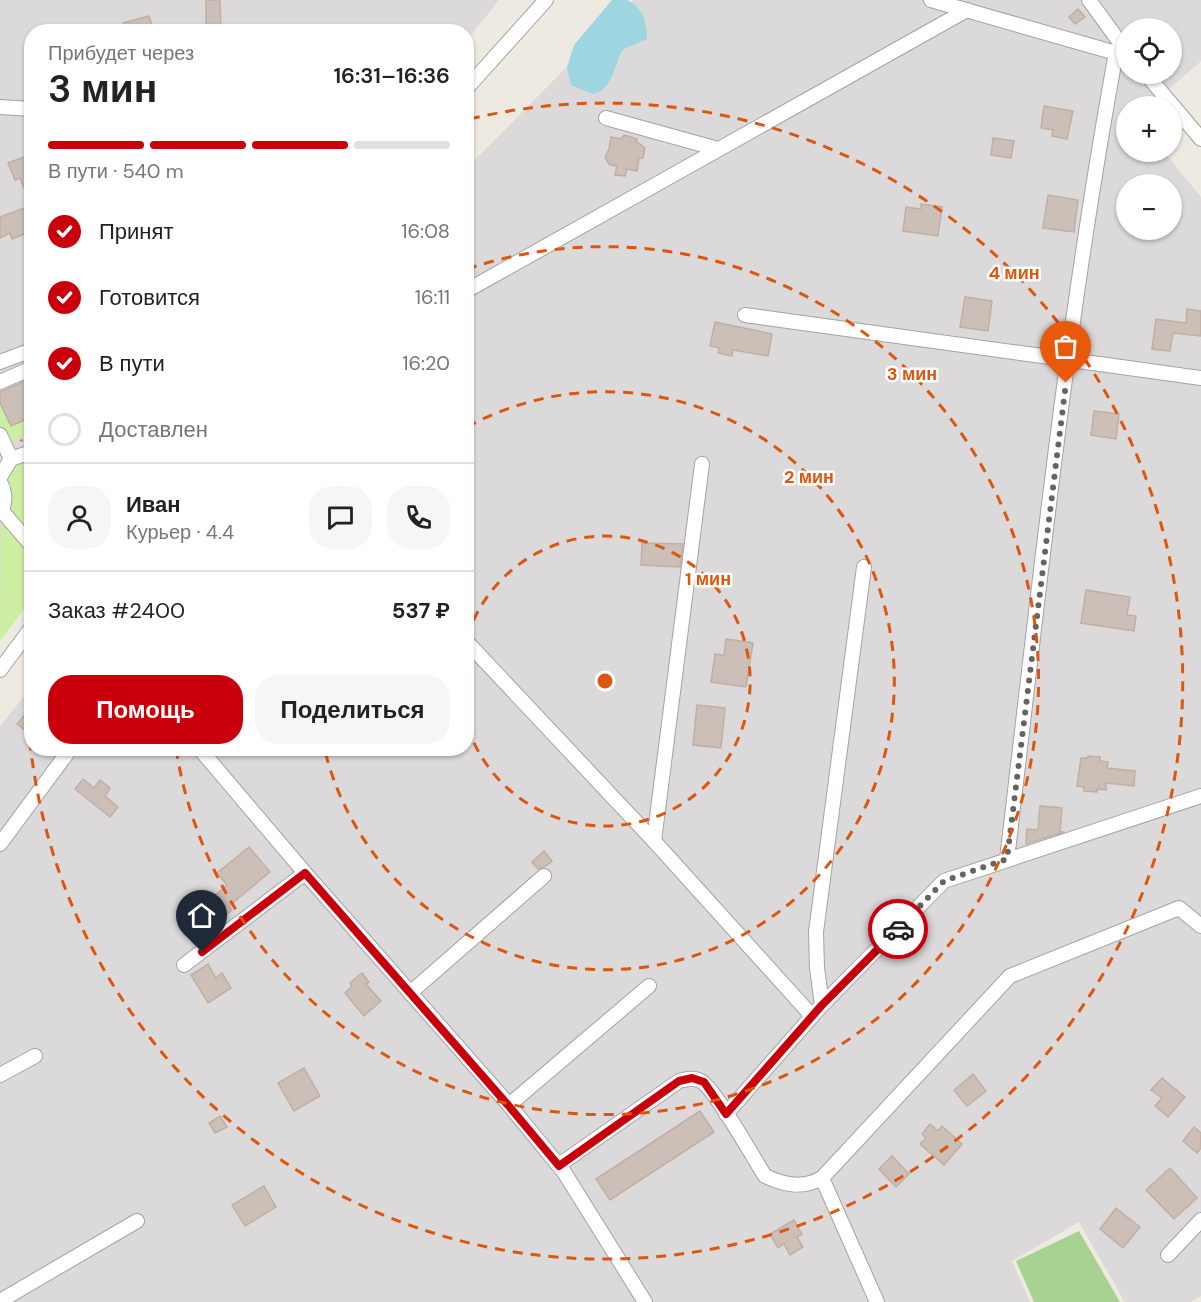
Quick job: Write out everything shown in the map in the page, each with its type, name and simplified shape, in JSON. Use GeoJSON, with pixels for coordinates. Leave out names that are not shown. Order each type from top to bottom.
{"type":"FeatureCollection","features":[{"type":"Feature","properties":{"kind":"street"},"geometry":{"type":"LineString","coordinates":[[474,80],[546,0]]}},
{"type":"Feature","properties":{"kind":"street"},"geometry":{"type":"LineString","coordinates":[[931,0],[1116,49]]}},
{"type":"Feature","properties":{"kind":"street"},"geometry":{"type":"LineString","coordinates":[[1089,0],[1116,42]]}},
{"type":"Feature","properties":{"kind":"street"},"geometry":{"type":"LineString","coordinates":[[474,286],[966,10]]}},
{"type":"Feature","properties":{"kind":"street"},"geometry":{"type":"LineString","coordinates":[[1007,859],[1097,155],[1116,76]]}},
{"type":"Feature","properties":{"kind":"street"},"geometry":{"type":"LineString","coordinates":[[1155,84],[1201,138]]}},
{"type":"Feature","properties":{"kind":"street"},"geometry":{"type":"LineString","coordinates":[[0,107],[24,109]]}},
{"type":"Feature","properties":{"kind":"street"},"geometry":{"type":"LineString","coordinates":[[606,118],[718,149]]}},
{"type":"Feature","properties":{"kind":"street"},"geometry":{"type":"LineString","coordinates":[[745,315],[1201,378]]}},
{"type":"Feature","properties":{"kind":"street"},"geometry":{"type":"LineString","coordinates":[[0,362],[24,353]]}},
{"type":"Feature","properties":{"kind":"street"},"geometry":{"type":"LineString","coordinates":[[0,382],[24,372]]}},
{"type":"Feature","properties":{"kind":"street"},"geometry":{"type":"LineString","coordinates":[[0,435],[11,459]]}},
{"type":"Feature","properties":{"kind":"street"},"geometry":{"type":"LineString","coordinates":[[0,477],[11,459],[24,455]]}},
{"type":"Feature","properties":{"kind":"street"},"geometry":{"type":"LineString","coordinates":[[654,841],[702,465]]}},
{"type":"Feature","properties":{"kind":"street"},"geometry":{"type":"LineString","coordinates":[[0,483],[5,494],[1,512],[24,537]]}},
{"type":"Feature","properties":{"kind":"street"},"geometry":{"type":"LineString","coordinates":[[822,1005],[817,969],[816,932],[864,567]]}},
{"type":"Feature","properties":{"kind":"street"},"geometry":{"type":"LineString","coordinates":[[0,670],[24,638]]}},
{"type":"Feature","properties":{"kind":"street"},"geometry":{"type":"LineString","coordinates":[[474,650],[654,841],[812,1016]]}},
{"type":"Feature","properties":{"kind":"street"},"geometry":{"type":"LineString","coordinates":[[0,844],[65,756]]}},
{"type":"Feature","properties":{"kind":"street"},"geometry":{"type":"LineString","coordinates":[[207,756],[559,1166],[645,1302]]}},
{"type":"Feature","properties":{"kind":"street"},"geometry":{"type":"LineString","coordinates":[[726,1114],[822,1005],[944,881],[1201,795]]}},
{"type":"Feature","properties":{"kind":"street"},"geometry":{"type":"LineString","coordinates":[[184,966],[305,873]]}},
{"type":"Feature","properties":{"kind":"street"},"geometry":{"type":"LineString","coordinates":[[410,993],[544,876]]}},
{"type":"Feature","properties":{"kind":"street"},"geometry":{"type":"LineString","coordinates":[[559,1166],[679,1081],[692,1078],[704,1082],[765,1176],[793,1185],[812,1184],[822,1178],[1010,976],[1179,908],[1201,926]]}},
{"type":"Feature","properties":{"kind":"street"},"geometry":{"type":"LineString","coordinates":[[508,1105],[649,986]]}},
{"type":"Feature","properties":{"kind":"street"},"geometry":{"type":"LineString","coordinates":[[0,1075],[35,1056]]}},
{"type":"Feature","properties":{"kind":"street"},"geometry":{"type":"LineString","coordinates":[[822,1178],[877,1302]]}},
{"type":"Feature","properties":{"kind":"street"},"geometry":{"type":"LineString","coordinates":[[1168,1255],[1201,1220]]}},
{"type":"Feature","properties":{"kind":"street"},"geometry":{"type":"LineString","coordinates":[[0,1301],[137,1221]]}},
{"type":"Feature","properties":{"kind":"shaded area"},"geometry":{"type":"Polygon","coordinates":[[[0,0],[499,0],[474,31],[474,24],[24,24],[24,584],[0,633],[0,0]]]}},
{"type":"Feature","properties":{"kind":"shaded area"},"geometry":{"type":"Polygon","coordinates":[[[633,0],[1201,0],[1201,61],[1182,77],[1182,18],[1116,18],[1116,84],[1174,84],[1161,96],[1116,96],[1116,162],[1172,162],[1201,197],[1201,1296],[1191,1302],[1125,1302],[1079,1222],[1012,1261],[1030,1302],[0,1302],[0,726],[24,697],[24,756],[474,756],[474,161],[633,0]]]}},
{"type":"Feature","properties":{"kind":"green space"},"geometry":{"type":"Polygon","coordinates":[[[0,403],[11,426],[24,420],[24,436],[15,441],[11,447],[0,424],[0,403]]]}},
{"type":"Feature","properties":{"kind":"green space"},"geometry":{"type":"Polygon","coordinates":[[[24,460],[24,528],[10,511],[7,481],[14,465],[24,460]]]}},
{"type":"Feature","properties":{"kind":"green space"},"geometry":{"type":"Polygon","coordinates":[[[1,522],[24,546],[24,609],[0,641],[1,522]]]}},
{"type":"Feature","properties":{"kind":"green space"},"geometry":{"type":"Polygon","coordinates":[[[1079,1231],[1120,1302],[1034,1302],[1016,1261],[1079,1231]]]}},
{"type":"Feature","properties":{"kind":"water"},"geometry":{"type":"Polygon","coordinates":[[[612,0],[627,0],[637,7],[645,22],[647,39],[622,50],[609,82],[593,94],[571,85],[567,67],[574,45],[612,0]]]}},
{"type":"Feature","properties":{"kind":"building"},"geometry":{"type":"Polygon","coordinates":[[[206,0],[220,0],[221,24],[206,23],[206,0]]]}},
{"type":"Feature","properties":{"kind":"building"},"geometry":{"type":"Polygon","coordinates":[[[1078,9],[1085,17],[1075,24],[1069,17],[1078,9]]]}},
{"type":"Feature","properties":{"kind":"building"},"geometry":{"type":"Polygon","coordinates":[[[149,16],[152,24],[123,24],[149,16]]]}},
{"type":"Feature","properties":{"kind":"building"},"geometry":{"type":"Polygon","coordinates":[[[1044,106],[1073,111],[1067,139],[1052,136],[1053,130],[1041,128],[1044,106]]]}},
{"type":"Feature","properties":{"kind":"building"},"geometry":{"type":"Polygon","coordinates":[[[624,135],[637,139],[636,141],[645,148],[643,158],[639,158],[637,171],[627,169],[625,176],[615,175],[617,166],[610,165],[605,158],[611,137],[621,139],[624,135]]]}},
{"type":"Feature","properties":{"kind":"building"},"geometry":{"type":"Polygon","coordinates":[[[993,138],[1014,141],[1011,158],[991,155],[993,138]]]}},
{"type":"Feature","properties":{"kind":"building"},"geometry":{"type":"Polygon","coordinates":[[[24,157],[24,188],[20,178],[15,180],[8,163],[24,157]]]}},
{"type":"Feature","properties":{"kind":"building"},"geometry":{"type":"Polygon","coordinates":[[[1048,195],[1078,200],[1074,232],[1043,228],[1048,195]]]}},
{"type":"Feature","properties":{"kind":"building"},"geometry":{"type":"Polygon","coordinates":[[[921,204],[942,207],[938,236],[903,231],[906,207],[921,209],[921,204]]]}},
{"type":"Feature","properties":{"kind":"building"},"geometry":{"type":"Polygon","coordinates":[[[24,208],[24,234],[12,239],[10,233],[0,238],[0,217],[24,208]]]}},
{"type":"Feature","properties":{"kind":"building"},"geometry":{"type":"Polygon","coordinates":[[[965,297],[992,301],[988,331],[960,327],[965,297]]]}},
{"type":"Feature","properties":{"kind":"building"},"geometry":{"type":"Polygon","coordinates":[[[1187,309],[1201,311],[1201,336],[1173,333],[1170,351],[1152,349],[1156,319],[1186,323],[1187,309]]]}},
{"type":"Feature","properties":{"kind":"building"},"geometry":{"type":"Polygon","coordinates":[[[715,322],[772,334],[768,356],[733,350],[732,356],[718,353],[719,348],[710,346],[715,322]]]}},
{"type":"Feature","properties":{"kind":"building"},"geometry":{"type":"Polygon","coordinates":[[[24,382],[24,420],[11,426],[0,403],[0,392],[24,382]]]}},
{"type":"Feature","properties":{"kind":"building"},"geometry":{"type":"Polygon","coordinates":[[[1094,411],[1119,414],[1116,439],[1091,435],[1094,411]]]}},
{"type":"Feature","properties":{"kind":"building"},"geometry":{"type":"Polygon","coordinates":[[[642,543],[683,544],[680,567],[641,565],[642,543]]]}},
{"type":"Feature","properties":{"kind":"building"},"geometry":{"type":"Polygon","coordinates":[[[1086,590],[1130,597],[1127,615],[1136,616],[1134,631],[1081,623],[1086,590]]]}},
{"type":"Feature","properties":{"kind":"building"},"geometry":{"type":"Polygon","coordinates":[[[726,639],[753,643],[746,687],[711,682],[715,654],[724,655],[726,639]]]}},
{"type":"Feature","properties":{"kind":"building"},"geometry":{"type":"Polygon","coordinates":[[[697,705],[725,708],[721,748],[693,745],[697,705]]]}},
{"type":"Feature","properties":{"kind":"building"},"geometry":{"type":"Polygon","coordinates":[[[24,716],[24,729],[17,724],[24,716]]]}},
{"type":"Feature","properties":{"kind":"building"},"geometry":{"type":"Polygon","coordinates":[[[1088,756],[1100,757],[1100,761],[1108,762],[1107,768],[1135,771],[1134,786],[1106,783],[1106,790],[1084,791],[1084,787],[1077,786],[1081,758],[1088,758],[1088,756]]]}},
{"type":"Feature","properties":{"kind":"building"},"geometry":{"type":"Polygon","coordinates":[[[83,779],[94,788],[100,780],[110,788],[105,796],[118,807],[110,817],[75,789],[83,779]]]}},
{"type":"Feature","properties":{"kind":"building"},"geometry":{"type":"Polygon","coordinates":[[[1040,806],[1062,808],[1060,832],[1064,832],[1026,844],[1027,829],[1038,830],[1040,806]]]}},
{"type":"Feature","properties":{"kind":"building"},"geometry":{"type":"Polygon","coordinates":[[[249,847],[270,872],[229,906],[232,910],[201,936],[187,919],[191,916],[184,908],[201,893],[208,901],[227,885],[217,873],[249,847]]]}},
{"type":"Feature","properties":{"kind":"building"},"geometry":{"type":"Polygon","coordinates":[[[544,851],[552,861],[538,869],[532,862],[544,851]]]}},
{"type":"Feature","properties":{"kind":"building"},"geometry":{"type":"Polygon","coordinates":[[[208,964],[216,978],[222,973],[231,988],[208,1003],[191,975],[208,964]]]}},
{"type":"Feature","properties":{"kind":"building"},"geometry":{"type":"Polygon","coordinates":[[[362,973],[369,982],[366,984],[381,1001],[364,1016],[345,993],[352,986],[350,983],[362,973]]]}},
{"type":"Feature","properties":{"kind":"building"},"geometry":{"type":"Polygon","coordinates":[[[304,1068],[320,1096],[294,1111],[278,1083],[304,1068]]]}},
{"type":"Feature","properties":{"kind":"building"},"geometry":{"type":"Polygon","coordinates":[[[973,1074],[986,1091],[967,1106],[954,1090],[973,1074]]]}},
{"type":"Feature","properties":{"kind":"building"},"geometry":{"type":"Polygon","coordinates":[[[1162,1078],[1185,1097],[1168,1117],[1155,1106],[1162,1098],[1151,1090],[1162,1078]]]}},
{"type":"Feature","properties":{"kind":"building"},"geometry":{"type":"Polygon","coordinates":[[[700,1111],[714,1132],[610,1200],[596,1179],[700,1111]]]}},
{"type":"Feature","properties":{"kind":"building"},"geometry":{"type":"Polygon","coordinates":[[[220,1116],[227,1127],[215,1133],[209,1123],[220,1116]]]}},
{"type":"Feature","properties":{"kind":"building"},"geometry":{"type":"Polygon","coordinates":[[[930,1124],[938,1131],[942,1126],[962,1144],[944,1165],[920,1144],[926,1138],[922,1134],[930,1124]]]}},
{"type":"Feature","properties":{"kind":"building"},"geometry":{"type":"Polygon","coordinates":[[[1194,1127],[1201,1133],[1201,1148],[1197,1153],[1183,1141],[1194,1127]]]}},
{"type":"Feature","properties":{"kind":"building"},"geometry":{"type":"Polygon","coordinates":[[[892,1156],[909,1174],[896,1187],[879,1169],[892,1156]]]}},
{"type":"Feature","properties":{"kind":"building"},"geometry":{"type":"Polygon","coordinates":[[[1170,1168],[1197,1198],[1174,1219],[1146,1190],[1170,1168]]]}},
{"type":"Feature","properties":{"kind":"building"},"geometry":{"type":"Polygon","coordinates":[[[264,1186],[276,1207],[245,1226],[232,1205],[264,1186]]]}},
{"type":"Feature","properties":{"kind":"building"},"geometry":{"type":"Polygon","coordinates":[[[1116,1208],[1140,1227],[1123,1248],[1100,1229],[1116,1208]]]}},
{"type":"Feature","properties":{"kind":"building"},"geometry":{"type":"Polygon","coordinates":[[[794,1220],[802,1234],[797,1237],[803,1247],[790,1255],[784,1244],[778,1248],[770,1234],[794,1220]]]}},
{"type":"Feature","properties":{"kind":"way so far"},"geometry":{"type":"LineString","coordinates":[[898,929],[944,881],[1007,859],[1066,383]]}},
{"type":"Feature","properties":{"kind":"route"},"geometry":{"type":"LineString","coordinates":[[202,952],[305,873],[559,1166],[679,1081],[692,1078],[704,1082],[726,1114],[822,1005],[898,929]]}}]}
